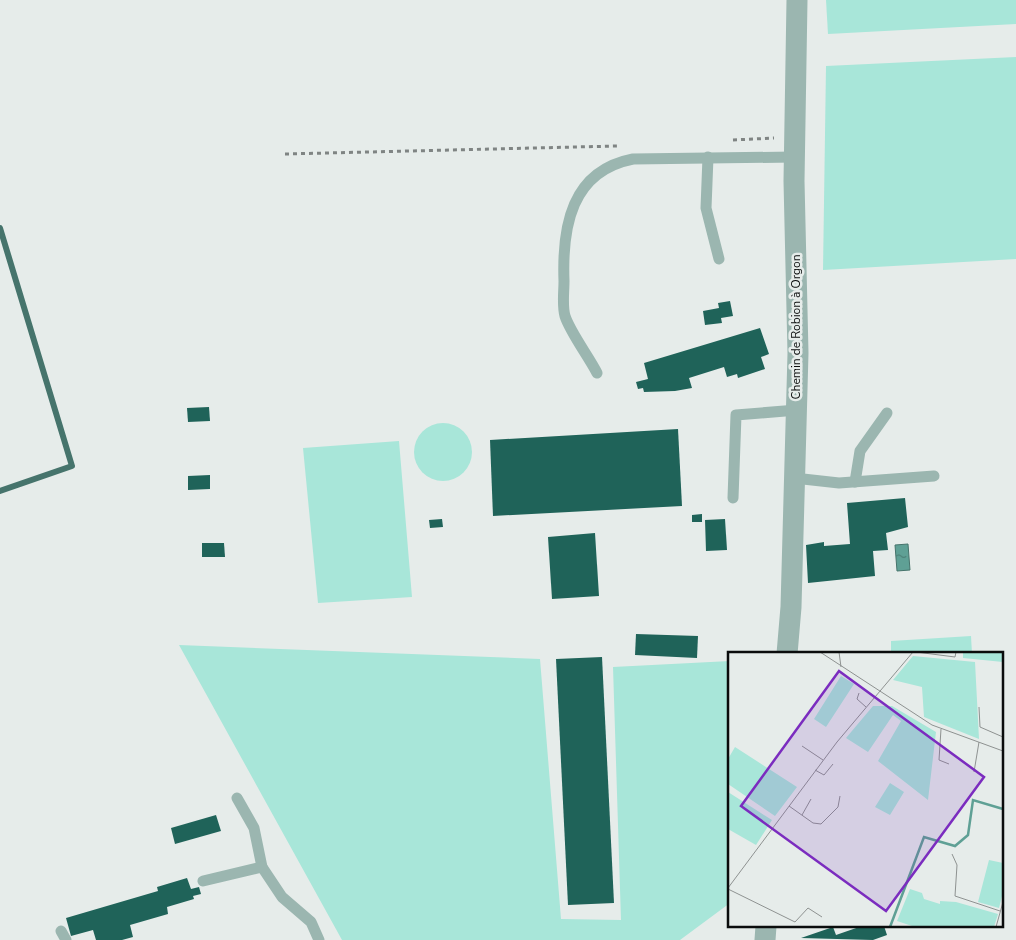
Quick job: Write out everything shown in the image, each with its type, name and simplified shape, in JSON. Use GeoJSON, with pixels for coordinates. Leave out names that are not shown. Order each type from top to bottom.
{"type":"FeatureCollection","features":[{"type":"Feature","properties":{"kind":"street","name":"Chemin de Robion à Orgon"},"geometry":{"type":"LineString","coordinates":[[787,652],[798,353],[794,148],[797,0]]}},
{"type":"Feature","properties":{"kind":"lane"},"geometry":{"type":"LineString","coordinates":[[597,373],[565,316],[563,252],[568,217],[589,179],[616,162],[633,159],[708,158],[794,148]]}},
{"type":"Feature","properties":{"kind":"lane"},"geometry":{"type":"LineString","coordinates":[[708,158],[706,208],[718,259]]}},
{"type":"Feature","properties":{"kind":"lane"},"geometry":{"type":"LineString","coordinates":[[733,498],[736,415],[797,410]]}},
{"type":"Feature","properties":{"kind":"lane"},"geometry":{"type":"LineString","coordinates":[[855,482],[860,451],[887,413]]}},
{"type":"Feature","properties":{"kind":"lane"},"geometry":{"type":"LineString","coordinates":[[794,478],[839,483],[934,476]]}},
{"type":"Feature","properties":{"kind":"lane"},"geometry":{"type":"LineString","coordinates":[[237,798],[254,828],[262,867],[282,897],[311,922],[319,940]]}},
{"type":"Feature","properties":{"kind":"lane"},"geometry":{"type":"LineString","coordinates":[[203,881],[262,867]]}},
{"type":"Feature","properties":{"kind":"path"},"geometry":{"type":"LineString","coordinates":[[729,140],[794,148]]}},
{"type":"Feature","properties":{"kind":"path"},"geometry":{"type":"LineString","coordinates":[[285,154],[623,146]]}},
{"type":"Feature","properties":{"kind":"shaded area"},"geometry":{"type":"Polygon","coordinates":[[[826,0],[1016,0],[1016,24],[828,34],[826,0]]]}},
{"type":"Feature","properties":{"kind":"shaded area"},"geometry":{"type":"Polygon","coordinates":[[[1016,57],[1016,259],[823,270],[826,66],[1016,57]]]}},
{"type":"Feature","properties":{"kind":"shaded area"},"geometry":{"type":"Polygon","coordinates":[[[443,423],[459,428],[467,436],[472,452],[467,468],[459,476],[443,481],[427,476],[419,468],[414,452],[419,436],[427,428],[443,423]]]}},
{"type":"Feature","properties":{"kind":"shaded area"},"geometry":{"type":"Polygon","coordinates":[[[399,441],[412,597],[318,603],[303,448],[399,441]]]}},
{"type":"Feature","properties":{"kind":"shaded area"},"geometry":{"type":"Polygon","coordinates":[[[971,636],[972,652],[891,652],[891,641],[971,636]]]}},
{"type":"Feature","properties":{"kind":"shaded area"},"geometry":{"type":"Polygon","coordinates":[[[179,645],[540,659],[561,919],[621,920],[613,667],[728,661],[728,904],[680,940],[342,940],[179,645]]]}},
{"type":"Feature","properties":{"kind":"water"},"geometry":{"type":"Polygon","coordinates":[[[908,544],[910,570],[897,571],[895,545],[908,544]]]}},
{"type":"Feature","properties":{"kind":"building"},"geometry":{"type":"Polygon","coordinates":[[[730,301],[733,316],[721,318],[722,323],[705,325],[703,311],[719,308],[718,303],[730,301]]]}},
{"type":"Feature","properties":{"kind":"building"},"geometry":{"type":"Polygon","coordinates":[[[760,328],[769,354],[761,357],[765,369],[738,378],[737,374],[727,377],[724,367],[689,378],[692,388],[675,391],[644,392],[643,388],[638,389],[636,382],[648,379],[644,363],[760,328]]]}},
{"type":"Feature","properties":{"kind":"building"},"geometry":{"type":"Polygon","coordinates":[[[209,407],[210,421],[188,422],[187,408],[209,407]]]}},
{"type":"Feature","properties":{"kind":"building"},"geometry":{"type":"Polygon","coordinates":[[[678,429],[682,506],[493,516],[490,440],[678,429]]]}},
{"type":"Feature","properties":{"kind":"building"},"geometry":{"type":"Polygon","coordinates":[[[210,475],[210,489],[188,490],[188,476],[210,475]]]}},
{"type":"Feature","properties":{"kind":"building"},"geometry":{"type":"Polygon","coordinates":[[[905,498],[908,527],[886,533],[888,550],[873,551],[875,576],[808,583],[806,545],[824,542],[824,546],[850,544],[847,503],[905,498]]]}},
{"type":"Feature","properties":{"kind":"building"},"geometry":{"type":"Polygon","coordinates":[[[702,514],[702,522],[692,522],[692,515],[702,514]]]}},
{"type":"Feature","properties":{"kind":"building"},"geometry":{"type":"Polygon","coordinates":[[[442,519],[443,527],[430,528],[429,520],[442,519]]]}},
{"type":"Feature","properties":{"kind":"building"},"geometry":{"type":"Polygon","coordinates":[[[725,519],[727,550],[706,551],[705,520],[725,519]]]}},
{"type":"Feature","properties":{"kind":"building"},"geometry":{"type":"Polygon","coordinates":[[[595,533],[599,596],[552,599],[548,537],[595,533]]]}},
{"type":"Feature","properties":{"kind":"building"},"geometry":{"type":"Polygon","coordinates":[[[202,543],[224,543],[225,557],[202,557],[202,543]]]}},
{"type":"Feature","properties":{"kind":"building"},"geometry":{"type":"Polygon","coordinates":[[[636,634],[698,636],[697,658],[635,655],[636,634]]]}},
{"type":"Feature","properties":{"kind":"building"},"geometry":{"type":"Polygon","coordinates":[[[602,657],[614,903],[568,905],[556,659],[602,657]]]}},
{"type":"Feature","properties":{"kind":"building"},"geometry":{"type":"Polygon","coordinates":[[[216,815],[221,831],[175,844],[171,828],[216,815]]]}},
{"type":"Feature","properties":{"kind":"building"},"geometry":{"type":"Polygon","coordinates":[[[187,878],[191,889],[199,887],[201,894],[193,896],[194,899],[167,907],[168,914],[130,925],[133,937],[122,940],[96,940],[93,930],[71,936],[66,918],[158,891],[157,887],[187,878]]]}},
{"type":"Feature","properties":{"kind":"building"},"geometry":{"type":"Polygon","coordinates":[[[830,928],[833,928],[836,935],[856,928],[885,928],[887,935],[873,940],[801,938],[830,928]]]}},
{"type":"Feature","properties":{"kind":"waterway"},"geometry":{"type":"LineString","coordinates":[[0,228],[72,466],[0,491]]}}]}
